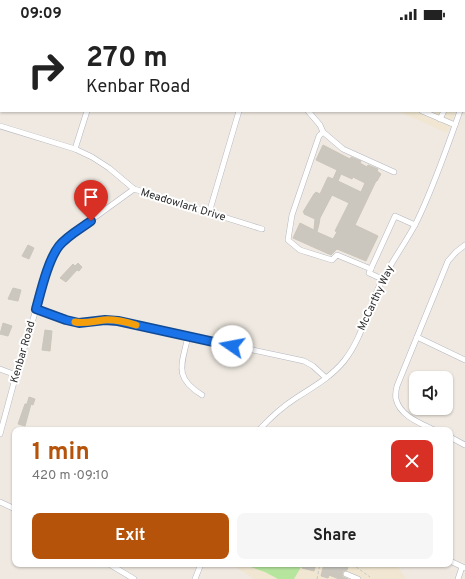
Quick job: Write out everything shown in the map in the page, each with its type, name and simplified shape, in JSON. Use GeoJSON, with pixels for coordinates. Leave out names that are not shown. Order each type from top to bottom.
{"type":"FeatureCollection","features":[{"type":"Feature","properties":{"kind":"street"},"geometry":{"type":"LineString","coordinates":[[75,149],[87,112]]}},
{"type":"Feature","properties":{"kind":"street"},"geometry":{"type":"LineString","coordinates":[[209,213],[239,112]]}},
{"type":"Feature","properties":{"kind":"street"},"geometry":{"type":"LineString","coordinates":[[309,112],[320,125],[323,132],[343,150],[394,172]]}},
{"type":"Feature","properties":{"kind":"street"},"geometry":{"type":"LineString","coordinates":[[440,119],[444,112]]}},
{"type":"Feature","properties":{"kind":"street","name":"McCarthy Way"},"geometry":{"type":"LineString","coordinates":[[262,427],[284,406],[326,378],[343,362],[352,349],[382,279],[415,225],[460,112]]}},
{"type":"Feature","properties":{"kind":"street"},"geometry":{"type":"LineString","coordinates":[[432,113],[440,119],[455,125]]}},
{"type":"Feature","properties":{"kind":"street","name":"Meadowlark Drive"},"geometry":{"type":"LineString","coordinates":[[0,126],[75,149],[92,157],[109,168],[134,189],[262,229]]}},
{"type":"Feature","properties":{"kind":"street"},"geometry":{"type":"LineString","coordinates":[[323,132],[319,136],[292,215],[288,240],[300,250],[332,260],[337,255],[370,270],[369,273],[382,279]]}},
{"type":"Feature","properties":{"kind":"street","name":"Kenbar Road"},"geometry":{"type":"LineString","coordinates":[[0,434],[52,256],[58,247],[69,236],[134,189]]}},
{"type":"Feature","properties":{"kind":"street"},"geometry":{"type":"LineString","coordinates":[[370,270],[395,216],[415,225]]}},
{"type":"Feature","properties":{"kind":"street"},"geometry":{"type":"LineString","coordinates":[[428,427],[409,417],[400,408],[396,398],[397,386],[448,262],[456,252],[465,245]]}},
{"type":"Feature","properties":{"kind":"street"},"geometry":{"type":"LineString","coordinates":[[36,309],[79,323],[105,320],[118,321],[304,361],[313,366],[326,378]]}},
{"type":"Feature","properties":{"kind":"street"},"geometry":{"type":"LineString","coordinates":[[188,336],[181,366],[183,377],[188,385],[202,395]]}},
{"type":"Feature","properties":{"kind":"street"},"geometry":{"type":"LineString","coordinates":[[417,337],[465,360]]}},
{"type":"Feature","properties":{"kind":"street"},"geometry":{"type":"LineString","coordinates":[[0,369],[16,375]]}},
{"type":"Feature","properties":{"kind":"street"},"geometry":{"type":"LineString","coordinates":[[453,439],[465,445]]}},
{"type":"Feature","properties":{"kind":"street"},"geometry":{"type":"LineString","coordinates":[[0,502],[12,508]]}},
{"type":"Feature","properties":{"kind":"street"},"geometry":{"type":"LineString","coordinates":[[453,562],[463,567],[458,579]]}},
{"type":"Feature","properties":{"kind":"street"},"geometry":{"type":"LineString","coordinates":[[114,567],[134,579]]}},
{"type":"Feature","properties":{"kind":"street"},"geometry":{"type":"LineString","coordinates":[[195,579],[199,567]]}},
{"type":"Feature","properties":{"kind":"street"},"geometry":{"type":"LineString","coordinates":[[346,574],[358,579]]}},
{"type":"Feature","properties":{"kind":"path"},"geometry":{"type":"LineString","coordinates":[[317,579],[319,567]]}},
{"type":"Feature","properties":{"kind":"path"},"geometry":{"type":"LineString","coordinates":[[356,567],[370,577]]}},
{"type":"Feature","properties":{"kind":"shaded area"},"geometry":{"type":"Polygon","coordinates":[[[400,112],[456,112],[447,133],[400,112]]]}},
{"type":"Feature","properties":{"kind":"shaded area"},"geometry":{"type":"Polygon","coordinates":[[[236,567],[398,567],[406,579],[254,579],[236,567]]]}},
{"type":"Feature","properties":{"kind":"green space"},"geometry":{"type":"Polygon","coordinates":[[[251,567],[301,567],[294,579],[278,579],[251,567]]]}},
{"type":"Feature","properties":{"kind":"building"},"geometry":{"type":"Polygon","coordinates":[[[323,145],[350,159],[351,157],[361,161],[360,163],[367,167],[368,165],[378,169],[377,171],[381,174],[376,181],[355,225],[378,236],[366,261],[337,249],[331,255],[293,238],[300,223],[314,230],[315,219],[304,214],[303,212],[314,194],[316,192],[320,194],[328,177],[333,179],[337,170],[316,160],[323,145]],[[341,174],[338,181],[361,192],[365,183],[353,177],[352,179],[341,174]],[[332,195],[320,218],[317,232],[333,239],[337,232],[335,231],[349,203],[332,195]]]}},
{"type":"Feature","properties":{"kind":"building"},"geometry":{"type":"Polygon","coordinates":[[[28,245],[34,248],[29,259],[22,256],[28,245]]]}},
{"type":"Feature","properties":{"kind":"building"},"geometry":{"type":"Polygon","coordinates":[[[78,263],[82,267],[79,271],[77,270],[66,282],[60,278],[73,264],[75,266],[78,263]]]}},
{"type":"Feature","properties":{"kind":"building"},"geometry":{"type":"Polygon","coordinates":[[[13,288],[21,290],[18,301],[8,299],[13,288]]]}},
{"type":"Feature","properties":{"kind":"building"},"geometry":{"type":"Polygon","coordinates":[[[3,323],[12,326],[8,336],[0,334],[3,323]]]}},
{"type":"Feature","properties":{"kind":"building"},"geometry":{"type":"Polygon","coordinates":[[[45,330],[52,331],[50,351],[42,350],[45,330]]]}},
{"type":"Feature","properties":{"kind":"building"},"geometry":{"type":"Polygon","coordinates":[[[29,397],[35,399],[33,405],[31,404],[25,426],[18,424],[29,397]]]}},
{"type":"Feature","properties":{"kind":"building"},"geometry":{"type":"Polygon","coordinates":[[[302,567],[315,567],[314,571],[302,567]]]}},
{"type":"Feature","properties":{"kind":"building"},"geometry":{"type":"Polygon","coordinates":[[[323,567],[348,567],[342,574],[343,577],[348,579],[339,579],[329,575],[328,578],[321,576],[323,567]]]}},
{"type":"Feature","properties":{"kind":"slow traffic"},"geometry":{"type":"LineString","coordinates":[[75,322],[79,323],[105,320],[136,325]]}},
{"type":"Feature","properties":{"kind":"route"},"geometry":{"type":"LineString","coordinates":[[91,221],[69,236],[58,247],[52,256],[36,309],[79,323],[105,320],[118,321],[232,346]]}}]}
